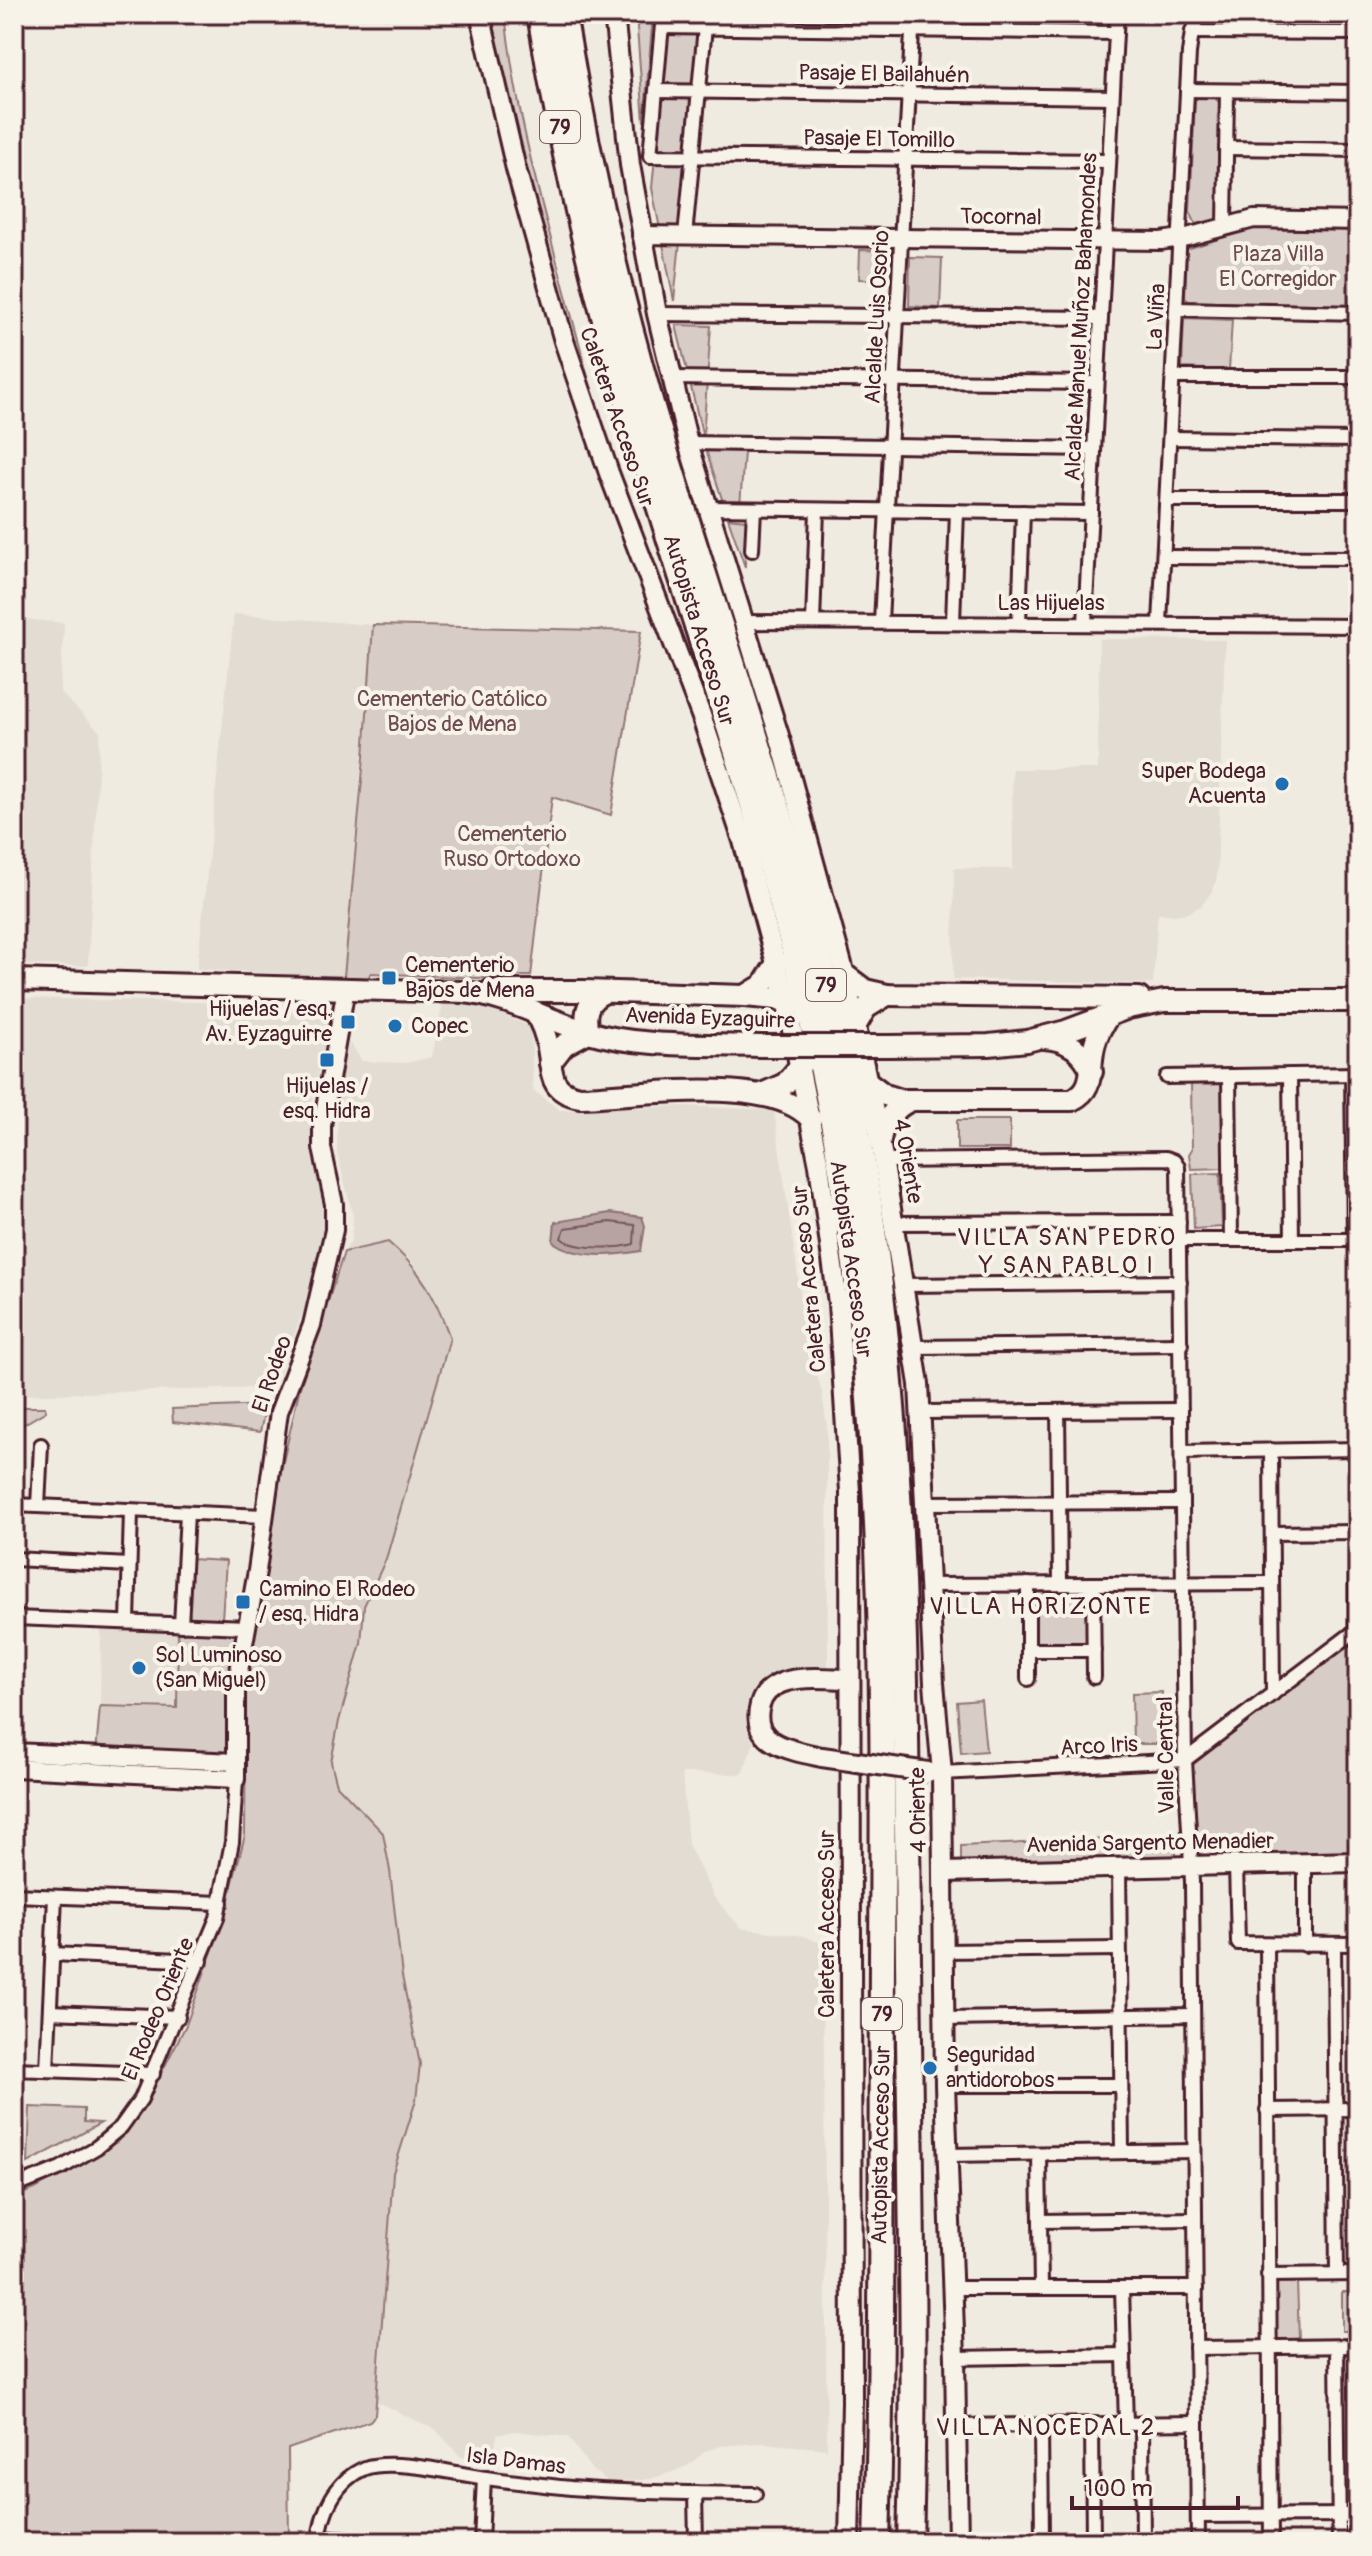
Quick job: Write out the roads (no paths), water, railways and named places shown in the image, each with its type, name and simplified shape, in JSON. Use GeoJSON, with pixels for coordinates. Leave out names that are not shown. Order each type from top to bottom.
{"type":"FeatureCollection","features":[{"type":"Feature","properties":{"kind":"highway","name":"Autopista Acceso Sur"},"geometry":{"type":"LineString","coordinates":[[540,14],[569,170],[608,331],[752,798],[792,939],[827,1094],[854,1259],[874,1450],[881,1597],[883,1825],[877,2542]]}},
{"type":"Feature","properties":{"kind":"highway","name":"Autopista Acceso Sur"},"geometry":{"type":"LineString","coordinates":[[563,14],[604,224],[636,352],[808,910],[847,1079],[879,1274],[894,1433],[904,1631],[913,2247],[910,2542]]}},
{"type":"Feature","properties":{"kind":"highway"},"geometry":{"type":"LineString","coordinates":[[573,14],[578,96]]}},
{"type":"Feature","properties":{"kind":"main road","name":"Caletera Acceso Sur"},"geometry":{"type":"LineString","coordinates":[[480,14],[516,169],[564,341],[609,473],[724,780],[777,963],[801,1065],[833,1257],[844,1383],[851,1544],[852,2416],[849,2542]]}},
{"type":"Feature","properties":{"kind":"main road"},"geometry":{"type":"LineString","coordinates":[[614,14],[623,109],[641,235],[672,378],[707,508],[799,802],[845,975],[869,1083],[885,1095],[909,1101],[1066,1102],[1082,1094],[1089,1084],[1095,1042],[1110,1014]]}},
{"type":"Feature","properties":{"kind":"main road"},"geometry":{"type":"LineString","coordinates":[[745,996],[758,990],[768,980],[777,963]]}},
{"type":"Feature","properties":{"kind":"main road"},"geometry":{"type":"LineString","coordinates":[[845,975],[865,990],[887,995],[1181,1000]]}},
{"type":"Feature","properties":{"kind":"main road","name":"Avenida Eyzaguirre"},"geometry":{"type":"LineString","coordinates":[[14,980],[474,993],[588,1032],[641,1042],[759,1046],[989,1045],[1044,1038],[1147,1004],[1181,1000],[1358,1001]]}},
{"type":"Feature","properties":{"kind":"main road"},"geometry":{"type":"LineString","coordinates":[[474,993],[509,990],[745,996],[786,1000]]}},
{"type":"Feature","properties":{"kind":"main road"},"geometry":{"type":"LineString","coordinates":[[550,1063],[564,1045],[588,1032],[586,1014],[589,1005],[603,993]]}},
{"type":"Feature","properties":{"kind":"main road"},"geometry":{"type":"LineString","coordinates":[[856,1025],[866,1008],[887,995]]}},
{"type":"Feature","properties":{"kind":"main road"},"geometry":{"type":"LineString","coordinates":[[1041,998],[1052,1013],[1044,1038],[1070,1044],[1084,1056],[1092,1072]]}},
{"type":"Feature","properties":{"kind":"main road"},"geometry":{"type":"LineString","coordinates":[[534,1011],[546,1038],[551,1074],[559,1088],[567,1094],[580,1097],[656,1092],[762,1094],[793,1104],[811,1119]]}},
{"type":"Feature","properties":{"kind":"main road"},"geometry":{"type":"LineString","coordinates":[[762,1094],[785,1084],[801,1065]]}},
{"type":"Feature","properties":{"kind":"main road","name":"4 Oriente"},"geometry":{"type":"LineString","coordinates":[[869,1083],[914,1347],[922,1412],[935,1772],[943,1872],[945,2085],[958,2542]]}},
{"type":"Feature","properties":{"kind":"main road"},"geometry":{"type":"LineString","coordinates":[[880,1140],[883,1126],[890,1115],[909,1101]]}},
{"type":"Feature","properties":{"kind":"main road"},"geometry":{"type":"LineString","coordinates":[[850,1679],[790,1681],[773,1688],[760,1704],[759,1725],[772,1742],[792,1751],[935,1772]]}},
{"type":"Feature","properties":{"kind":"main road","name":"Avenida Sargento Menadier"},"geometry":{"type":"LineString","coordinates":[[943,1872],[1358,1862]]}},
{"type":"Feature","properties":{"kind":"street","name":"Alcalde Luis Osorio"},"geometry":{"type":"LineString","coordinates":[[881,622],[913,14]]}},
{"type":"Feature","properties":{"kind":"street","name":"Alcalde Manuel Muñoz Bahamondes"},"geometry":{"type":"LineString","coordinates":[[1085,623],[1117,14]]}},
{"type":"Feature","properties":{"kind":"street","name":"La Viña"},"geometry":{"type":"LineString","coordinates":[[1160,623],[1187,90],[1192,32],[1199,14]]}},
{"type":"Feature","properties":{"kind":"street"},"geometry":{"type":"LineString","coordinates":[[656,91],[662,20],[705,27],[1116,33]]}},
{"type":"Feature","properties":{"kind":"street"},"geometry":{"type":"LineString","coordinates":[[685,236],[705,27]]}},
{"type":"Feature","properties":{"kind":"street"},"geometry":{"type":"LineString","coordinates":[[1192,32],[1358,33]]}},
{"type":"Feature","properties":{"kind":"street"},"geometry":{"type":"LineString","coordinates":[[1187,90],[1358,92]]}},
{"type":"Feature","properties":{"kind":"street","name":"Pasaje El Bailahuén"},"geometry":{"type":"LineString","coordinates":[[656,91],[1112,97]]}},
{"type":"Feature","properties":{"kind":"street","name":"Pasaje El Tomillo"},"geometry":{"type":"LineString","coordinates":[[656,91],[650,156],[1109,161]]}},
{"type":"Feature","properties":{"kind":"street"},"geometry":{"type":"LineString","coordinates":[[1225,225],[1227,91]]}},
{"type":"Feature","properties":{"kind":"street"},"geometry":{"type":"LineString","coordinates":[[1226,148],[1358,150]]}},
{"type":"Feature","properties":{"kind":"street","name":"Tocornal"},"geometry":{"type":"LineString","coordinates":[[641,235],[1180,239],[1261,218],[1358,221]]}},
{"type":"Feature","properties":{"kind":"street"},"geometry":{"type":"LineString","coordinates":[[1176,309],[1358,313]]}},
{"type":"Feature","properties":{"kind":"street"},"geometry":{"type":"LineString","coordinates":[[657,314],[1101,318]]}},
{"type":"Feature","properties":{"kind":"street"},"geometry":{"type":"LineString","coordinates":[[1173,377],[1358,377]]}},
{"type":"Feature","properties":{"kind":"street"},"geometry":{"type":"LineString","coordinates":[[672,378],[1097,383]]}},
{"type":"Feature","properties":{"kind":"street"},"geometry":{"type":"LineString","coordinates":[[1170,438],[1358,440]]}},
{"type":"Feature","properties":{"kind":"street"},"geometry":{"type":"LineString","coordinates":[[688,443],[1094,449]]}},
{"type":"Feature","properties":{"kind":"street"},"geometry":{"type":"LineString","coordinates":[[1167,500],[1358,500]]}},
{"type":"Feature","properties":{"kind":"street"},"geometry":{"type":"LineString","coordinates":[[707,508],[1091,513]]}},
{"type":"Feature","properties":{"kind":"street"},"geometry":{"type":"LineString","coordinates":[[752,550],[754,509]]}},
{"type":"Feature","properties":{"kind":"street"},"geometry":{"type":"LineString","coordinates":[[813,622],[817,510]]}},
{"type":"Feature","properties":{"kind":"street"},"geometry":{"type":"LineString","coordinates":[[953,622],[957,511]]}},
{"type":"Feature","properties":{"kind":"street"},"geometry":{"type":"LineString","coordinates":[[1019,622],[1023,512]]}},
{"type":"Feature","properties":{"kind":"street"},"geometry":{"type":"LineString","coordinates":[[1164,557],[1358,558]]}},
{"type":"Feature","properties":{"kind":"street","name":"Las Hijuelas"},"geometry":{"type":"LineString","coordinates":[[743,622],[1358,626]]}},
{"type":"Feature","properties":{"kind":"street","name":"El Rodeo"},"geometry":{"type":"LineString","coordinates":[[236,1770],[236,1688],[279,1412],[312,1325],[332,1244],[334,1204],[322,1148],[322,1125],[346,988]]}},
{"type":"Feature","properties":{"kind":"street"},"geometry":{"type":"LineString","coordinates":[[1167,1077],[1355,1074],[1356,1240],[1180,1240]]}},
{"type":"Feature","properties":{"kind":"street"},"geometry":{"type":"LineString","coordinates":[[1290,1075],[1292,1240]]}},
{"type":"Feature","properties":{"kind":"street"},"geometry":{"type":"LineString","coordinates":[[1229,1076],[1231,1240]]}},
{"type":"Feature","properties":{"kind":"street","name":"Valle Central"},"geometry":{"type":"LineString","coordinates":[[884,1161],[1166,1158],[1174,1161],[1179,1173],[1198,2542]]}},
{"type":"Feature","properties":{"kind":"street"},"geometry":{"type":"LineString","coordinates":[[894,1223],[1179,1222]]}},
{"type":"Feature","properties":{"kind":"street"},"geometry":{"type":"LineString","coordinates":[[904,1285],[1180,1282]]}},
{"type":"Feature","properties":{"kind":"street"},"geometry":{"type":"LineString","coordinates":[[914,1347],[1181,1344]]}},
{"type":"Feature","properties":{"kind":"street"},"geometry":{"type":"LineString","coordinates":[[922,1412],[1181,1410]]}},
{"type":"Feature","properties":{"kind":"street"},"geometry":{"type":"LineString","coordinates":[[1058,1411],[1060,1584]]}},
{"type":"Feature","properties":{"kind":"street"},"geometry":{"type":"LineString","coordinates":[[38,1506],[41,1445]]}},
{"type":"Feature","properties":{"kind":"street"},"geometry":{"type":"LineString","coordinates":[[1182,1452],[1358,1449]]}},
{"type":"Feature","properties":{"kind":"street"},"geometry":{"type":"LineString","coordinates":[[1271,1450],[1273,1694]]}},
{"type":"Feature","properties":{"kind":"street"},"geometry":{"type":"LineString","coordinates":[[926,1503],[1182,1502]]}},
{"type":"Feature","properties":{"kind":"street"},"geometry":{"type":"LineString","coordinates":[[14,1505],[264,1516]]}},
{"type":"Feature","properties":{"kind":"street"},"geometry":{"type":"LineString","coordinates":[[128,1622],[131,1511]]}},
{"type":"Feature","properties":{"kind":"street"},"geometry":{"type":"LineString","coordinates":[[181,1625],[187,1513]]}},
{"type":"Feature","properties":{"kind":"street"},"geometry":{"type":"LineString","coordinates":[[1185,1760],[1357,1630],[1357,1532],[1272,1533]]}},
{"type":"Feature","properties":{"kind":"street"},"geometry":{"type":"LineString","coordinates":[[14,1559],[129,1565]]}},
{"type":"Feature","properties":{"kind":"street"},"geometry":{"type":"LineString","coordinates":[[930,1585],[1272,1583]]}},
{"type":"Feature","properties":{"kind":"street"},"geometry":{"type":"LineString","coordinates":[[1028,1584],[1028,1679]]}},
{"type":"Feature","properties":{"kind":"street"},"geometry":{"type":"LineString","coordinates":[[1093,1584],[1094,1677]]}},
{"type":"Feature","properties":{"kind":"street"},"geometry":{"type":"LineString","coordinates":[[14,1618],[247,1627]]}},
{"type":"Feature","properties":{"kind":"street"},"geometry":{"type":"LineString","coordinates":[[1028,1650],[1094,1650]]}},
{"type":"Feature","properties":{"kind":"street"},"geometry":{"type":"LineString","coordinates":[[14,1752],[236,1770]]}},
{"type":"Feature","properties":{"kind":"street","name":"Arco Iris"},"geometry":{"type":"LineString","coordinates":[[935,1772],[1185,1760]]}},
{"type":"Feature","properties":{"kind":"street"},"geometry":{"type":"LineString","coordinates":[[14,1768],[236,1770]]}},
{"type":"Feature","properties":{"kind":"street","name":"El Rodeo Oriente"},"geometry":{"type":"LineString","coordinates":[[14,2187],[72,2163],[109,2138],[135,2109],[178,2017],[221,1903],[232,1842],[236,1770]]}},
{"type":"Feature","properties":{"kind":"street"},"geometry":{"type":"LineString","coordinates":[[1305,1863],[1305,1945]]}},
{"type":"Feature","properties":{"kind":"street"},"geometry":{"type":"LineString","coordinates":[[1236,1865],[1238,1943],[1358,1944]]}},
{"type":"Feature","properties":{"kind":"street"},"geometry":{"type":"LineString","coordinates":[[1119,1868],[1122,2152]]}},
{"type":"Feature","properties":{"kind":"street"},"geometry":{"type":"LineString","coordinates":[[14,1895],[221,1903]]}},
{"type":"Feature","properties":{"kind":"street"},"geometry":{"type":"LineString","coordinates":[[47,2070],[55,1897]]}},
{"type":"Feature","properties":{"kind":"street"},"geometry":{"type":"LineString","coordinates":[[1267,1945],[1271,2542]]}},
{"type":"Feature","properties":{"kind":"street"},"geometry":{"type":"LineString","coordinates":[[1334,1945],[1337,2274]]}},
{"type":"Feature","properties":{"kind":"street"},"geometry":{"type":"LineString","coordinates":[[943,1951],[1119,1949]]}},
{"type":"Feature","properties":{"kind":"street"},"geometry":{"type":"LineString","coordinates":[[52,1954],[201,1961]]}},
{"type":"Feature","properties":{"kind":"street"},"geometry":{"type":"LineString","coordinates":[[50,2012],[178,2017]]}},
{"type":"Feature","properties":{"kind":"street"},"geometry":{"type":"LineString","coordinates":[[944,2019],[1193,2015]]}},
{"type":"Feature","properties":{"kind":"street"},"geometry":{"type":"LineString","coordinates":[[14,2069],[153,2074]]}},
{"type":"Feature","properties":{"kind":"street"},"geometry":{"type":"LineString","coordinates":[[945,2085],[1121,2085]]}},
{"type":"Feature","properties":{"kind":"street"},"geometry":{"type":"LineString","coordinates":[[1267,2110],[1358,2109]]}},
{"type":"Feature","properties":{"kind":"street"},"geometry":{"type":"LineString","coordinates":[[947,2155],[1194,2151]]}},
{"type":"Feature","properties":{"kind":"street"},"geometry":{"type":"LineString","coordinates":[[1039,2154],[1041,2288]]}},
{"type":"Feature","properties":{"kind":"street"},"geometry":{"type":"LineString","coordinates":[[1040,2221],[1195,2219]]}},
{"type":"Feature","properties":{"kind":"street"},"geometry":{"type":"LineString","coordinates":[[1268,2275],[1358,2274]]}},
{"type":"Feature","properties":{"kind":"street"},"geometry":{"type":"LineString","coordinates":[[953,2288],[1196,2288]]}},
{"type":"Feature","properties":{"kind":"street"},"geometry":{"type":"LineString","coordinates":[[1122,2288],[1126,2424]]}},
{"type":"Feature","properties":{"kind":"street"},"geometry":{"type":"LineString","coordinates":[[1196,2348],[1358,2346]]}},
{"type":"Feature","properties":{"kind":"street"},"geometry":{"type":"LineString","coordinates":[[1337,2347],[1339,2542]]}},
{"type":"Feature","properties":{"kind":"street"},"geometry":{"type":"LineString","coordinates":[[955,2358],[1124,2355]]}},
{"type":"Feature","properties":{"kind":"street"},"geometry":{"type":"LineString","coordinates":[[1142,2423],[1143,2542]]}},
{"type":"Feature","properties":{"kind":"street"},"geometry":{"type":"LineString","coordinates":[[957,2426],[1197,2423]]}},
{"type":"Feature","properties":{"kind":"street"},"geometry":{"type":"LineString","coordinates":[[1092,2424],[1093,2542]]}},
{"type":"Feature","properties":{"kind":"street"},"geometry":{"type":"LineString","coordinates":[[1041,2425],[1042,2542]]}},
{"type":"Feature","properties":{"kind":"street","name":"Isla Damas"},"geometry":{"type":"LineString","coordinates":[[319,2540],[334,2494],[355,2473],[369,2467],[405,2467],[615,2491],[755,2494]]}},
{"type":"Feature","properties":{"kind":"street"},"geometry":{"type":"LineString","coordinates":[[481,2542],[484,2478]]}},
{"type":"Feature","properties":{"kind":"street"},"geometry":{"type":"LineString","coordinates":[[695,2493],[696,2542]]}},
{"type":"Feature","properties":{"kind":"street"},"geometry":{"type":"LineString","coordinates":[[1198,2516],[1358,2515]]}},
{"type":"Feature","properties":{"kind":"street"},"geometry":{"type":"LineString","coordinates":[[319,2540],[399,2542]]}},
{"type":"Feature","properties":{"kind":"water"},"geometry":{"type":"Polygon","coordinates":[[[610,1213],[642,1217],[645,1226],[641,1251],[584,1254],[553,1242],[555,1222],[610,1213]]]}},
{"type":"Feature","properties":{"kind":"place","name":"Super Bodega Acuenta"},"geometry":{"type":"Point","coordinates":[1282,784]}},
{"type":"Feature","properties":{"kind":"place","name":"Cementerio Bajos de Mena"},"geometry":{"type":"Point","coordinates":[389,978]}},
{"type":"Feature","properties":{"kind":"place","name":"Hijuelas / esq. Av. Eyzaguirre"},"geometry":{"type":"Point","coordinates":[348,1022]}},
{"type":"Feature","properties":{"kind":"place","name":"Copec"},"geometry":{"type":"Point","coordinates":[395,1026]}},
{"type":"Feature","properties":{"kind":"place","name":"Hijuelas / esq. Hidra"},"geometry":{"type":"Point","coordinates":[327,1060]}},
{"type":"Feature","properties":{"kind":"place","name":"Camino El Rodeo / esq. Hidra"},"geometry":{"type":"Point","coordinates":[243,1602]}},
{"type":"Feature","properties":{"kind":"place","name":"Sol Luminoso (San Miguel)"},"geometry":{"type":"Point","coordinates":[139,1668]}},
{"type":"Feature","properties":{"kind":"place","name":"Seguridad antidorobos"},"geometry":{"type":"Point","coordinates":[930,2068]}},
{"type":"Feature","properties":{"kind":"district","name":"VILLA SAN PEDRO Y SAN PABLO I"},"geometry":{"type":"Point","coordinates":[1067,1251]}},
{"type":"Feature","properties":{"kind":"district","name":"VILLA HORIZONTE"},"geometry":{"type":"Point","coordinates":[1041,1606]}},
{"type":"Feature","properties":{"kind":"district","name":"VILLA NOCEDAL 2"},"geometry":{"type":"Point","coordinates":[1046,2427]}},
{"type":"Feature","properties":{"kind":"park label","name":"Plaza Villa El Corregidor"},"geometry":{"type":"Point","coordinates":[1278,266]}},
{"type":"Feature","properties":{"kind":"park label","name":"Cementerio Católico Bajos de Mena"},"geometry":{"type":"Point","coordinates":[452,712]}},
{"type":"Feature","properties":{"kind":"park label","name":"Cementerio Ruso Ortodoxo"},"geometry":{"type":"Point","coordinates":[512,846]}}]}
